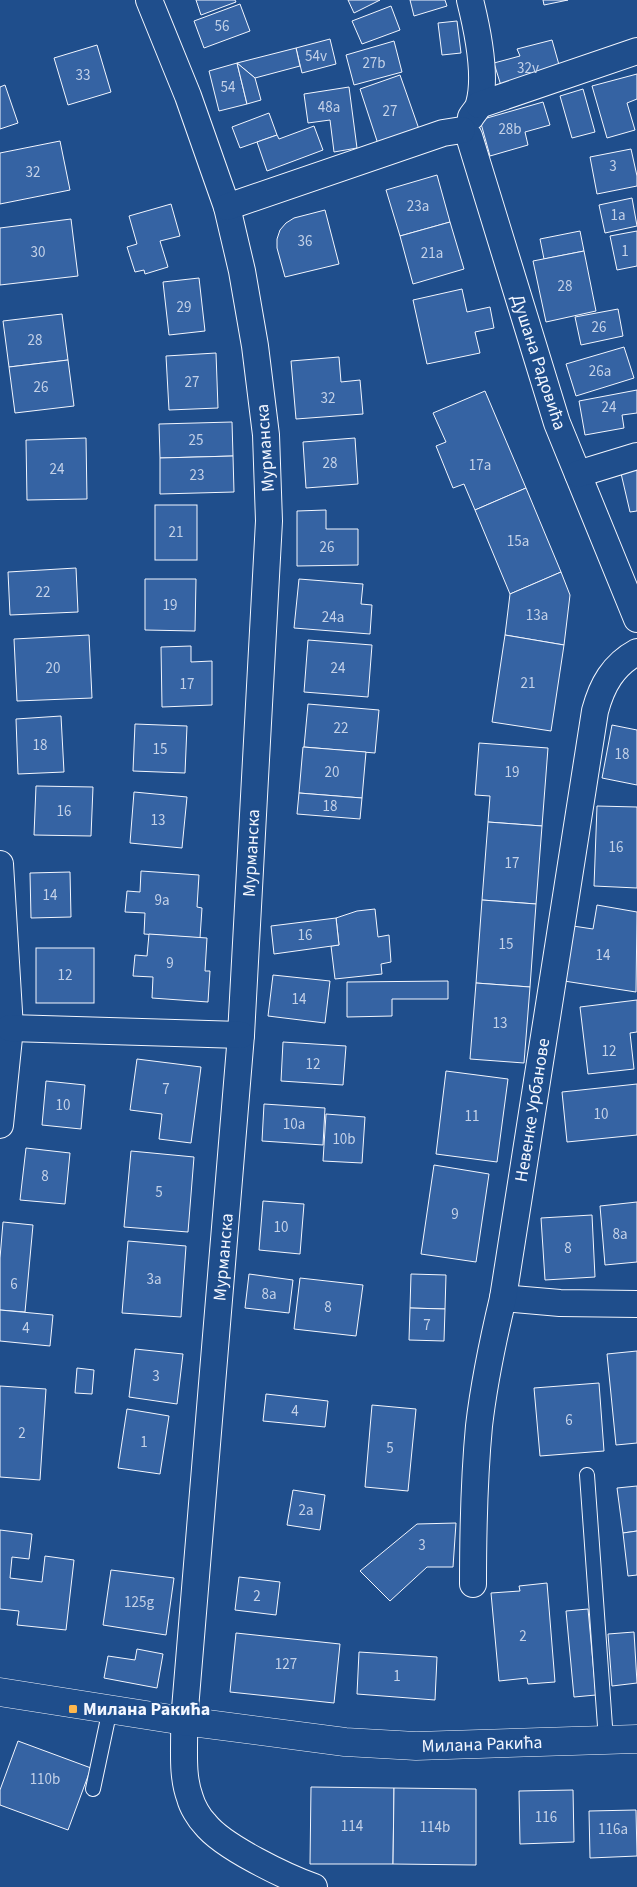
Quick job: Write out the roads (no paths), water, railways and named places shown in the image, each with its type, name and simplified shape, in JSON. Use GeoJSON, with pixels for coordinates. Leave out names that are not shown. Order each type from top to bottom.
{"type":"FeatureCollection","features":[{"type":"Feature","properties":{"kind":"main road","name":"Милана Ракића"},"geometry":{"type":"LineString","coordinates":[[0,1692],[313,1739],[416,1746],[637,1739]]}},
{"type":"Feature","properties":{"kind":"street","name":"Мурманска"},"geometry":{"type":"LineString","coordinates":[[148,0],[188,96],[227,207],[242,271],[255,346],[266,435],[269,520],[241,1035],[184,1721],[186,1785],[190,1800],[204,1824],[227,1843],[314,1887]]}},
{"type":"Feature","properties":{"kind":"street"},"geometry":{"type":"LineString","coordinates":[[227,207],[443,133],[462,130],[479,105],[481,70],[478,37],[470,0]]}},
{"type":"Feature","properties":{"kind":"street"},"geometry":{"type":"LineString","coordinates":[[479,105],[637,51]]}},
{"type":"Feature","properties":{"kind":"street","name":"Душана Радовића"},"geometry":{"type":"LineString","coordinates":[[462,130],[469,136],[546,389],[578,474],[637,619]]}},
{"type":"Feature","properties":{"kind":"street"},"geometry":{"type":"LineString","coordinates":[[578,474],[637,456]]}},
{"type":"Feature","properties":{"kind":"street","name":"Невенке Урбанове"},"geometry":{"type":"LineString","coordinates":[[473,1584],[474,1502],[479,1426],[490,1354],[503,1298],[595,711],[599,696],[614,669],[623,660],[637,652]]}},
{"type":"Feature","properties":{"kind":"street"},"geometry":{"type":"LineString","coordinates":[[0,864],[10,1028],[0,1125]]}},
{"type":"Feature","properties":{"kind":"street"},"geometry":{"type":"LineString","coordinates":[[10,1028],[241,1035]]}},
{"type":"Feature","properties":{"kind":"street"},"geometry":{"type":"LineString","coordinates":[[503,1298],[560,1304],[637,1304]]}},
{"type":"Feature","properties":{"kind":"lane"},"geometry":{"type":"LineString","coordinates":[[588,1474],[606,1740]]}},
{"type":"Feature","properties":{"kind":"lane"},"geometry":{"type":"LineString","coordinates":[[93,1789],[110,1709]]}},
{"type":"Feature","properties":{"kind":"place","name":"Милана Ракића"},"geometry":{"type":"Point","coordinates":[73,1709]}}]}
